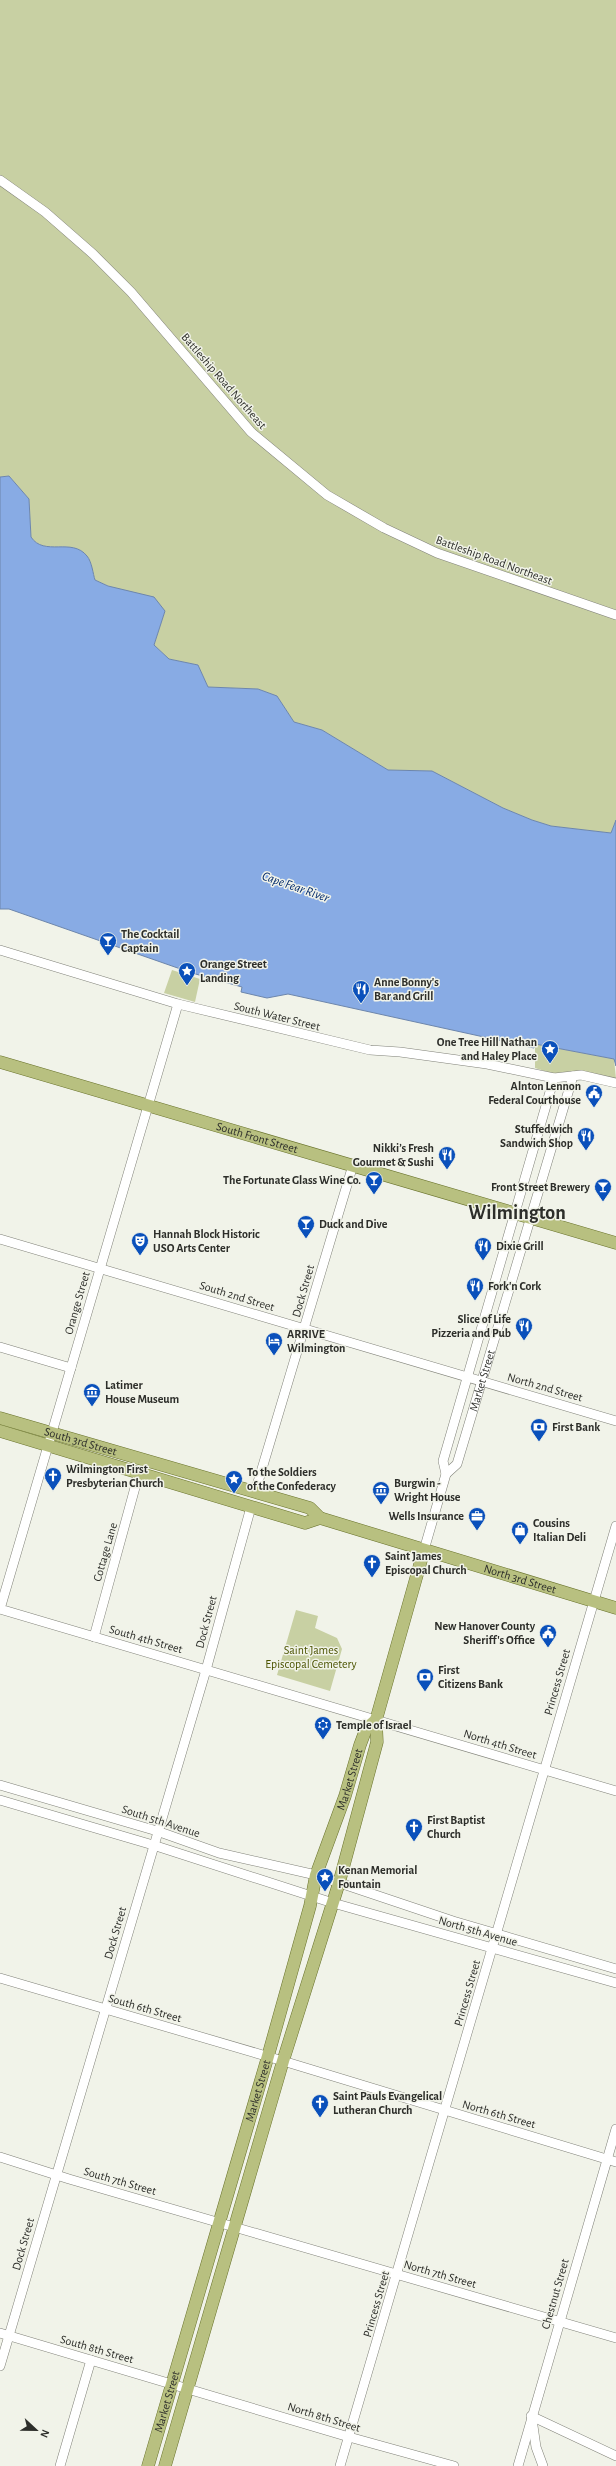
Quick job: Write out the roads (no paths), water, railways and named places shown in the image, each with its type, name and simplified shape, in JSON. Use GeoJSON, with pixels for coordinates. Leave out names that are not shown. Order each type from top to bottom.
{"type":"FeatureCollection","features":[{"type":"Feature","properties":{"kind":"main road","name":"South Front Street"},"geometry":{"type":"LineString","coordinates":[[0,1062],[616,1243]]}},
{"type":"Feature","properties":{"kind":"main road","name":"South 3rd Street"},"geometry":{"type":"LineString","coordinates":[[0,1418],[310,1508],[320,1518],[424,1550]]}},
{"type":"Feature","properties":{"kind":"main road","name":"South 3rd Street"},"geometry":{"type":"LineString","coordinates":[[0,1431],[305,1523],[320,1518]]}},
{"type":"Feature","properties":{"kind":"main road","name":"North 3rd Street"},"geometry":{"type":"LineString","coordinates":[[424,1550],[616,1608]]}},
{"type":"Feature","properties":{"kind":"main road","name":"Market Street"},"geometry":{"type":"LineString","coordinates":[[165,2466],[283,2061],[339,1883],[377,1742],[376,1720],[424,1550]]}},
{"type":"Feature","properties":{"kind":"main road","name":"Market Street"},"geometry":{"type":"LineString","coordinates":[[148,2466],[268,2056],[312,1897],[316,1875],[345,1796],[360,1744],[366,1729],[376,1720]]}},
{"type":"Feature","properties":{"kind":"street","name":"Battleship Road Northeast"},"geometry":{"type":"LineString","coordinates":[[0,180],[45,212],[94,254],[131,292],[251,432],[327,495],[384,528],[437,553],[616,615]]}},
{"type":"Feature","properties":{"kind":"street","name":"South Water Street"},"geometry":{"type":"LineString","coordinates":[[0,950],[178,1004],[370,1050],[400,1052],[487,1064],[554,1078],[581,1075],[616,1083]]}},
{"type":"Feature","properties":{"kind":"street","name":"Orange Street"},"geometry":{"type":"LineString","coordinates":[[0,1610],[178,1004]]}},
{"type":"Feature","properties":{"kind":"street","name":"Market Street"},"geometry":{"type":"LineString","coordinates":[[446,1474],[457,1464],[573,1076]]}},
{"type":"Feature","properties":{"kind":"street","name":"Market Street"},"geometry":{"type":"LineString","coordinates":[[424,1550],[446,1474],[443,1461],[554,1078]]}},
{"type":"Feature","properties":{"kind":"street","name":"Dock Street"},"geometry":{"type":"LineString","coordinates":[[255,1492],[353,1165]]}},
{"type":"Feature","properties":{"kind":"street","name":"South 2nd Street"},"geometry":{"type":"LineString","coordinates":[[0,1239],[468,1376]]}},
{"type":"Feature","properties":{"kind":"street"},"geometry":{"type":"LineString","coordinates":[[0,1347],[71,1368]]}},
{"type":"Feature","properties":{"kind":"street","name":"North 2nd Street"},"geometry":{"type":"LineString","coordinates":[[468,1376],[616,1420]]}},
{"type":"Feature","properties":{"kind":"street","name":"Cottage Lane"},"geometry":{"type":"LineString","coordinates":[[94,1637],[139,1473]]}},
{"type":"Feature","properties":{"kind":"street","name":"Dock Street"},"geometry":{"type":"LineString","coordinates":[[0,2366],[4,2334],[56,2174],[206,1670],[251,1507]]}},
{"type":"Feature","properties":{"kind":"street","name":"Princess Street"},"geometry":{"type":"LineString","coordinates":[[340,2466],[616,1526]]}},
{"type":"Feature","properties":{"kind":"street","name":"South 4th Street"},"geometry":{"type":"LineString","coordinates":[[0,1610],[376,1720]]}},
{"type":"Feature","properties":{"kind":"street","name":"North 4th Street"},"geometry":{"type":"LineString","coordinates":[[376,1720],[616,1791]]}},
{"type":"Feature","properties":{"kind":"street","name":"South 5th Avenue"},"geometry":{"type":"LineString","coordinates":[[0,1786],[157,1831],[219,1853],[316,1875],[339,1883]]}},
{"type":"Feature","properties":{"kind":"street","name":"South 5th Avenue"},"geometry":{"type":"LineString","coordinates":[[0,1800],[153,1845],[333,1903]]}},
{"type":"Feature","properties":{"kind":"street","name":"North 5th Avenue"},"geometry":{"type":"LineString","coordinates":[[339,1883],[496,1934],[616,1969]]}},
{"type":"Feature","properties":{"kind":"street","name":"North 5th Avenue"},"geometry":{"type":"LineString","coordinates":[[333,1903],[616,1983]]}},
{"type":"Feature","properties":{"kind":"street","name":"South 6th Street"},"geometry":{"type":"LineString","coordinates":[[0,1978],[283,2061]]}},
{"type":"Feature","properties":{"kind":"street","name":"North 6th Street"},"geometry":{"type":"LineString","coordinates":[[283,2061],[612,2161]]}},
{"type":"Feature","properties":{"kind":"street","name":"Chestnut Street"},"geometry":{"type":"LineString","coordinates":[[518,2466],[560,2322],[612,2161],[616,2129]]}},
{"type":"Feature","properties":{"kind":"street","name":"South 7th Street"},"geometry":{"type":"LineString","coordinates":[[0,2157],[234,2226]]}},
{"type":"Feature","properties":{"kind":"street","name":"North 7th Street"},"geometry":{"type":"LineString","coordinates":[[234,2226],[616,2338]]}},
{"type":"Feature","properties":{"kind":"street","name":"South 8th Street"},"geometry":{"type":"LineString","coordinates":[[4,2334],[188,2388]]}},
{"type":"Feature","properties":{"kind":"street"},"geometry":{"type":"LineString","coordinates":[[60,2466],[91,2360]]}},
{"type":"Feature","properties":{"kind":"street","name":"North 8th Street"},"geometry":{"type":"LineString","coordinates":[[188,2388],[349,2437],[454,2466]]}},
{"type":"Feature","properties":{"kind":"street"},"geometry":{"type":"LineString","coordinates":[[532,2416],[616,2456]]}},
{"type":"Feature","properties":{"kind":"street"},"geometry":{"type":"LineString","coordinates":[[532,2416],[536,2447],[543,2466]]}},
{"type":"Feature","properties":{"kind":"water","name":"Cape Fear River"},"geometry":{"type":"Polygon","coordinates":[[[9,476],[29,499],[31,537],[43,546],[74,548],[81,551],[89,559],[95,580],[108,586],[154,597],[165,611],[154,645],[169,659],[198,665],[208,687],[258,689],[277,696],[294,722],[322,730],[388,770],[432,771],[503,808],[532,820],[551,826],[611,833],[616,820],[616,1066],[614,1059],[535,1044],[534,1048],[288,994],[267,998],[241,992],[242,987],[192,973],[9,909],[0,909],[0,477],[9,476]]]}},
{"type":"Feature","properties":{"kind":"place","name":"The Cocktail Captain"},"geometry":{"type":"Point","coordinates":[108,956]}},
{"type":"Feature","properties":{"kind":"place","name":"Orange Street Landing"},"geometry":{"type":"Point","coordinates":[187,986]}},
{"type":"Feature","properties":{"kind":"place","name":"Anne Bonny's Bar and Grill"},"geometry":{"type":"Point","coordinates":[361,1004]}},
{"type":"Feature","properties":{"kind":"place","name":"One Tree Hill Nathan and Haley Place"},"geometry":{"type":"Point","coordinates":[550,1064]}},
{"type":"Feature","properties":{"kind":"place","name":"Alnton Lennon Federal Courthouse"},"geometry":{"type":"Point","coordinates":[594,1108]}},
{"type":"Feature","properties":{"kind":"place","name":"Stuffedwich Sandwich Shop"},"geometry":{"type":"Point","coordinates":[586,1151]}},
{"type":"Feature","properties":{"kind":"place","name":"Nikki’s Fresh Gourmet & Sushi"},"geometry":{"type":"Point","coordinates":[447,1170]}},
{"type":"Feature","properties":{"kind":"place","name":"The Fortunate Glass Wine Co."},"geometry":{"type":"Point","coordinates":[374,1195]}},
{"type":"Feature","properties":{"kind":"place","name":"Front Street Brewery"},"geometry":{"type":"Point","coordinates":[603,1202]}},
{"type":"Feature","properties":{"kind":"place","name":"Duck and Dive"},"geometry":{"type":"Point","coordinates":[306,1239]}},
{"type":"Feature","properties":{"kind":"place","name":"Hannah Block Historic USO Arts Center"},"geometry":{"type":"Point","coordinates":[140,1256]}},
{"type":"Feature","properties":{"kind":"place","name":"Dixie Grill"},"geometry":{"type":"Point","coordinates":[483,1261]}},
{"type":"Feature","properties":{"kind":"place","name":"Fork'n Cork"},"geometry":{"type":"Point","coordinates":[475,1301]}},
{"type":"Feature","properties":{"kind":"place","name":"Slice of Life Pizzeria and Pub"},"geometry":{"type":"Point","coordinates":[524,1341]}},
{"type":"Feature","properties":{"kind":"place","name":"ARRIVE Wilmington"},"geometry":{"type":"Point","coordinates":[274,1356]}},
{"type":"Feature","properties":{"kind":"place","name":"Latimer House Museum"},"geometry":{"type":"Point","coordinates":[92,1407]}},
{"type":"Feature","properties":{"kind":"place","name":"First Bank"},"geometry":{"type":"Point","coordinates":[539,1442]}},
{"type":"Feature","properties":{"kind":"place","name":"Wilmington First Presbyterian Church"},"geometry":{"type":"Point","coordinates":[53,1491]}},
{"type":"Feature","properties":{"kind":"place","name":"To the Soldiers of the Confederacy"},"geometry":{"type":"Point","coordinates":[234,1494]}},
{"type":"Feature","properties":{"kind":"place","name":"Burgwin - Wright House"},"geometry":{"type":"Point","coordinates":[381,1505]}},
{"type":"Feature","properties":{"kind":"place","name":"Wells Insurance"},"geometry":{"type":"Point","coordinates":[477,1531]}},
{"type":"Feature","properties":{"kind":"place","name":"Cousins Italian Deli"},"geometry":{"type":"Point","coordinates":[520,1545]}},
{"type":"Feature","properties":{"kind":"place","name":"Saint James Episcopal Church"},"geometry":{"type":"Point","coordinates":[372,1578]}},
{"type":"Feature","properties":{"kind":"place","name":"New Hanover County Sheriff's Office"},"geometry":{"type":"Point","coordinates":[548,1648]}},
{"type":"Feature","properties":{"kind":"place","name":"First Citizens Bank"},"geometry":{"type":"Point","coordinates":[425,1692]}},
{"type":"Feature","properties":{"kind":"place","name":"Temple of Israel"},"geometry":{"type":"Point","coordinates":[323,1740]}},
{"type":"Feature","properties":{"kind":"place","name":"First Baptist Church"},"geometry":{"type":"Point","coordinates":[414,1842]}},
{"type":"Feature","properties":{"kind":"place","name":"Kenan Memorial Fountain"},"geometry":{"type":"Point","coordinates":[325,1892]}},
{"type":"Feature","properties":{"kind":"place","name":"Saint Pauls Evangelical Lutheran Church"},"geometry":{"type":"Point","coordinates":[320,2118]}},
{"type":"Feature","properties":{"kind":"district","name":"Wilmington"},"geometry":{"type":"Point","coordinates":[517,1212]}},
{"type":"Feature","properties":{"kind":"park label","name":"Saint James Episcopal Cemetery"},"geometry":{"type":"Point","coordinates":[311,1657]}}]}
